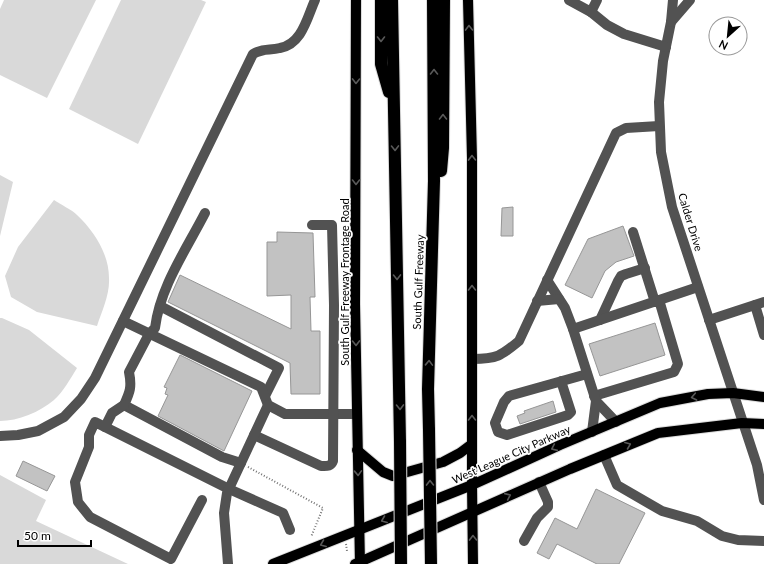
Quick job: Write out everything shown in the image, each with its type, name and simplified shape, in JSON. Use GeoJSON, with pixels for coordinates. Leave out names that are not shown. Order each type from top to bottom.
{"type":"FeatureCollection","features":[{"type":"Feature","properties":{"kind":"highway"},"geometry":{"type":"LineString","coordinates":[[381,0],[381,64],[394,108]]}},
{"type":"Feature","properties":{"kind":"highway","name":"South Gulf Freeway"},"geometry":{"type":"LineString","coordinates":[[392,0],[401,564]]}},
{"type":"Feature","properties":{"kind":"highway","name":"South Gulf Freeway"},"geometry":{"type":"LineString","coordinates":[[431,564],[428,389],[434,181],[433,0]]}},
{"type":"Feature","properties":{"kind":"highway"},"geometry":{"type":"LineString","coordinates":[[432,239],[443,148],[444,0]]}},
{"type":"Feature","properties":{"kind":"main road","name":"South Gulf Freeway Frontage Road"},"geometry":{"type":"LineString","coordinates":[[356,0],[355,304],[359,530],[358,563]]}},
{"type":"Feature","properties":{"kind":"main road"},"geometry":{"type":"LineString","coordinates":[[468,0],[472,158],[473,564]]}},
{"type":"Feature","properties":{"kind":"main road","name":"West League City Parkway"},"geometry":{"type":"LineString","coordinates":[[273,564],[472,485],[660,403],[708,394],[733,393],[764,397]]}},
{"type":"Feature","properties":{"kind":"main road"},"geometry":{"type":"LineString","coordinates":[[358,563],[539,482],[658,433],[742,423],[764,424]]}},
{"type":"Feature","properties":{"kind":"main road"},"geometry":{"type":"LineString","coordinates":[[357,450],[383,472],[393,476],[443,462],[460,453],[472,444]]}},
{"type":"Feature","properties":{"kind":"street"},"geometry":{"type":"LineString","coordinates":[[0,436],[18,435],[38,431],[64,417],[81,399],[95,378],[253,54],[261,49],[288,47],[300,35],[315,0]]}},
{"type":"Feature","properties":{"kind":"street"},"geometry":{"type":"LineString","coordinates":[[569,0],[591,12],[607,25],[624,34],[666,47]]}},
{"type":"Feature","properties":{"kind":"street"},"geometry":{"type":"LineString","coordinates":[[591,12],[597,0]]}},
{"type":"Feature","properties":{"kind":"street","name":"Calder Drive"},"geometry":{"type":"LineString","coordinates":[[674,0],[663,61],[659,102],[661,152],[672,207],[757,465],[764,500]]}},
{"type":"Feature","properties":{"kind":"street","name":"Calder Drive"},"geometry":{"type":"LineString","coordinates":[[671,22],[690,0]]}},
{"type":"Feature","properties":{"kind":"street"},"geometry":{"type":"LineString","coordinates":[[472,359],[489,359],[503,355],[519,341],[616,133],[626,128],[659,126]]}},
{"type":"Feature","properties":{"kind":"street"},"geometry":{"type":"LineString","coordinates":[[105,428],[112,413],[124,405],[131,391],[129,372],[149,334],[155,328],[157,313],[171,276],[206,214]]}},
{"type":"Feature","properties":{"kind":"street"},"geometry":{"type":"LineString","coordinates":[[254,435],[321,466],[328,466],[332,464],[334,305],[332,225],[312,225]]}},
{"type":"Feature","properties":{"kind":"street"},"geometry":{"type":"LineString","coordinates":[[595,399],[674,372],[678,364],[633,232]]}},
{"type":"Feature","properties":{"kind":"street"},"geometry":{"type":"LineString","coordinates":[[600,320],[621,276],[645,268]]}},
{"type":"Feature","properties":{"kind":"street"},"geometry":{"type":"LineString","coordinates":[[547,280],[566,308],[595,399],[592,432]]}},
{"type":"Feature","properties":{"kind":"street"},"geometry":{"type":"LineString","coordinates":[[573,329],[698,287]]}},
{"type":"Feature","properties":{"kind":"street"},"geometry":{"type":"LineString","coordinates":[[537,301],[559,299]]}},
{"type":"Feature","properties":{"kind":"street"},"geometry":{"type":"LineString","coordinates":[[709,320],[760,303],[764,335]]}},
{"type":"Feature","properties":{"kind":"street"},"geometry":{"type":"LineString","coordinates":[[160,306],[279,368],[254,435],[227,493],[224,513],[228,564]]}},
{"type":"Feature","properties":{"kind":"street"},"geometry":{"type":"LineString","coordinates":[[123,321],[261,388],[266,401],[285,414],[356,414]]}},
{"type":"Feature","properties":{"kind":"street"},"geometry":{"type":"LineString","coordinates":[[561,381],[571,412],[568,415],[507,436],[498,432],[495,423],[504,402],[509,396],[561,381],[587,374]]}},
{"type":"Feature","properties":{"kind":"street"},"geometry":{"type":"LineString","coordinates":[[595,399],[616,422]]}},
{"type":"Feature","properties":{"kind":"street"},"geometry":{"type":"LineString","coordinates":[[124,405],[222,457],[241,463]]}},
{"type":"Feature","properties":{"kind":"street"},"geometry":{"type":"LineString","coordinates":[[202,500],[171,559],[90,517],[78,502],[75,482],[89,447],[89,435],[95,422],[229,489],[283,513],[290,530]]}},
{"type":"Feature","properties":{"kind":"street"},"geometry":{"type":"LineString","coordinates":[[604,455],[613,479],[617,485],[662,511],[698,520],[722,536],[738,540],[764,541]]}},
{"type":"Feature","properties":{"kind":"street"},"geometry":{"type":"LineString","coordinates":[[524,541],[537,518],[548,507],[548,502],[539,482]]}},
{"type":"Feature","properties":{"kind":"path"},"geometry":{"type":"LineString","coordinates":[[241,463],[322,508],[311,538]]}},
{"type":"Feature","properties":{"kind":"shaded area"},"geometry":{"type":"Polygon","coordinates":[[[4,0],[96,0],[47,98],[0,75],[0,9],[4,0]]]}},
{"type":"Feature","properties":{"kind":"shaded area"},"geometry":{"type":"Polygon","coordinates":[[[121,0],[201,0],[206,2],[138,144],[69,109],[121,0]]]}},
{"type":"Feature","properties":{"kind":"shaded area"},"geometry":{"type":"Polygon","coordinates":[[[0,175],[13,182],[0,236],[0,175]]]}},
{"type":"Feature","properties":{"kind":"shaded area"},"geometry":{"type":"Polygon","coordinates":[[[54,200],[72,211],[83,221],[95,236],[106,260],[109,284],[97,326],[37,312],[11,297],[5,276],[18,247],[54,200]]]}},
{"type":"Feature","properties":{"kind":"shaded area"},"geometry":{"type":"Polygon","coordinates":[[[0,318],[29,330],[77,368],[67,385],[54,400],[36,412],[21,418],[7,421],[0,421],[0,318]]]}},
{"type":"Feature","properties":{"kind":"shaded area"},"geometry":{"type":"Polygon","coordinates":[[[0,475],[46,500],[36,521],[128,564],[0,564],[0,475]]]}},
{"type":"Feature","properties":{"kind":"building"},"geometry":{"type":"Polygon","coordinates":[[[513,207],[513,236],[501,236],[502,208],[513,207]]]}},
{"type":"Feature","properties":{"kind":"building"},"geometry":{"type":"Polygon","coordinates":[[[623,226],[634,256],[616,262],[605,271],[592,298],[565,285],[588,239],[623,226]]]}},
{"type":"Feature","properties":{"kind":"building"},"geometry":{"type":"Polygon","coordinates":[[[277,232],[313,233],[315,297],[310,297],[311,331],[320,331],[320,394],[291,394],[290,363],[168,302],[180,275],[291,329],[291,295],[267,296],[267,242],[277,242],[277,232]]]}},
{"type":"Feature","properties":{"kind":"building"},"geometry":{"type":"Polygon","coordinates":[[[655,323],[665,355],[600,376],[589,344],[655,323]]]}},
{"type":"Feature","properties":{"kind":"building"},"geometry":{"type":"Polygon","coordinates":[[[180,355],[252,391],[224,451],[158,416],[168,395],[165,394],[167,388],[164,387],[180,355]]]}},
{"type":"Feature","properties":{"kind":"building"},"geometry":{"type":"Polygon","coordinates":[[[553,401],[556,412],[520,424],[517,416],[525,413],[524,411],[553,401]]]}},
{"type":"Feature","properties":{"kind":"building"},"geometry":{"type":"Polygon","coordinates":[[[23,461],[55,476],[47,491],[16,476],[23,461]]]}},
{"type":"Feature","properties":{"kind":"building"},"geometry":{"type":"Polygon","coordinates":[[[596,489],[645,513],[619,564],[597,564],[557,544],[549,559],[537,553],[555,518],[577,529],[596,489]]]}}]}
